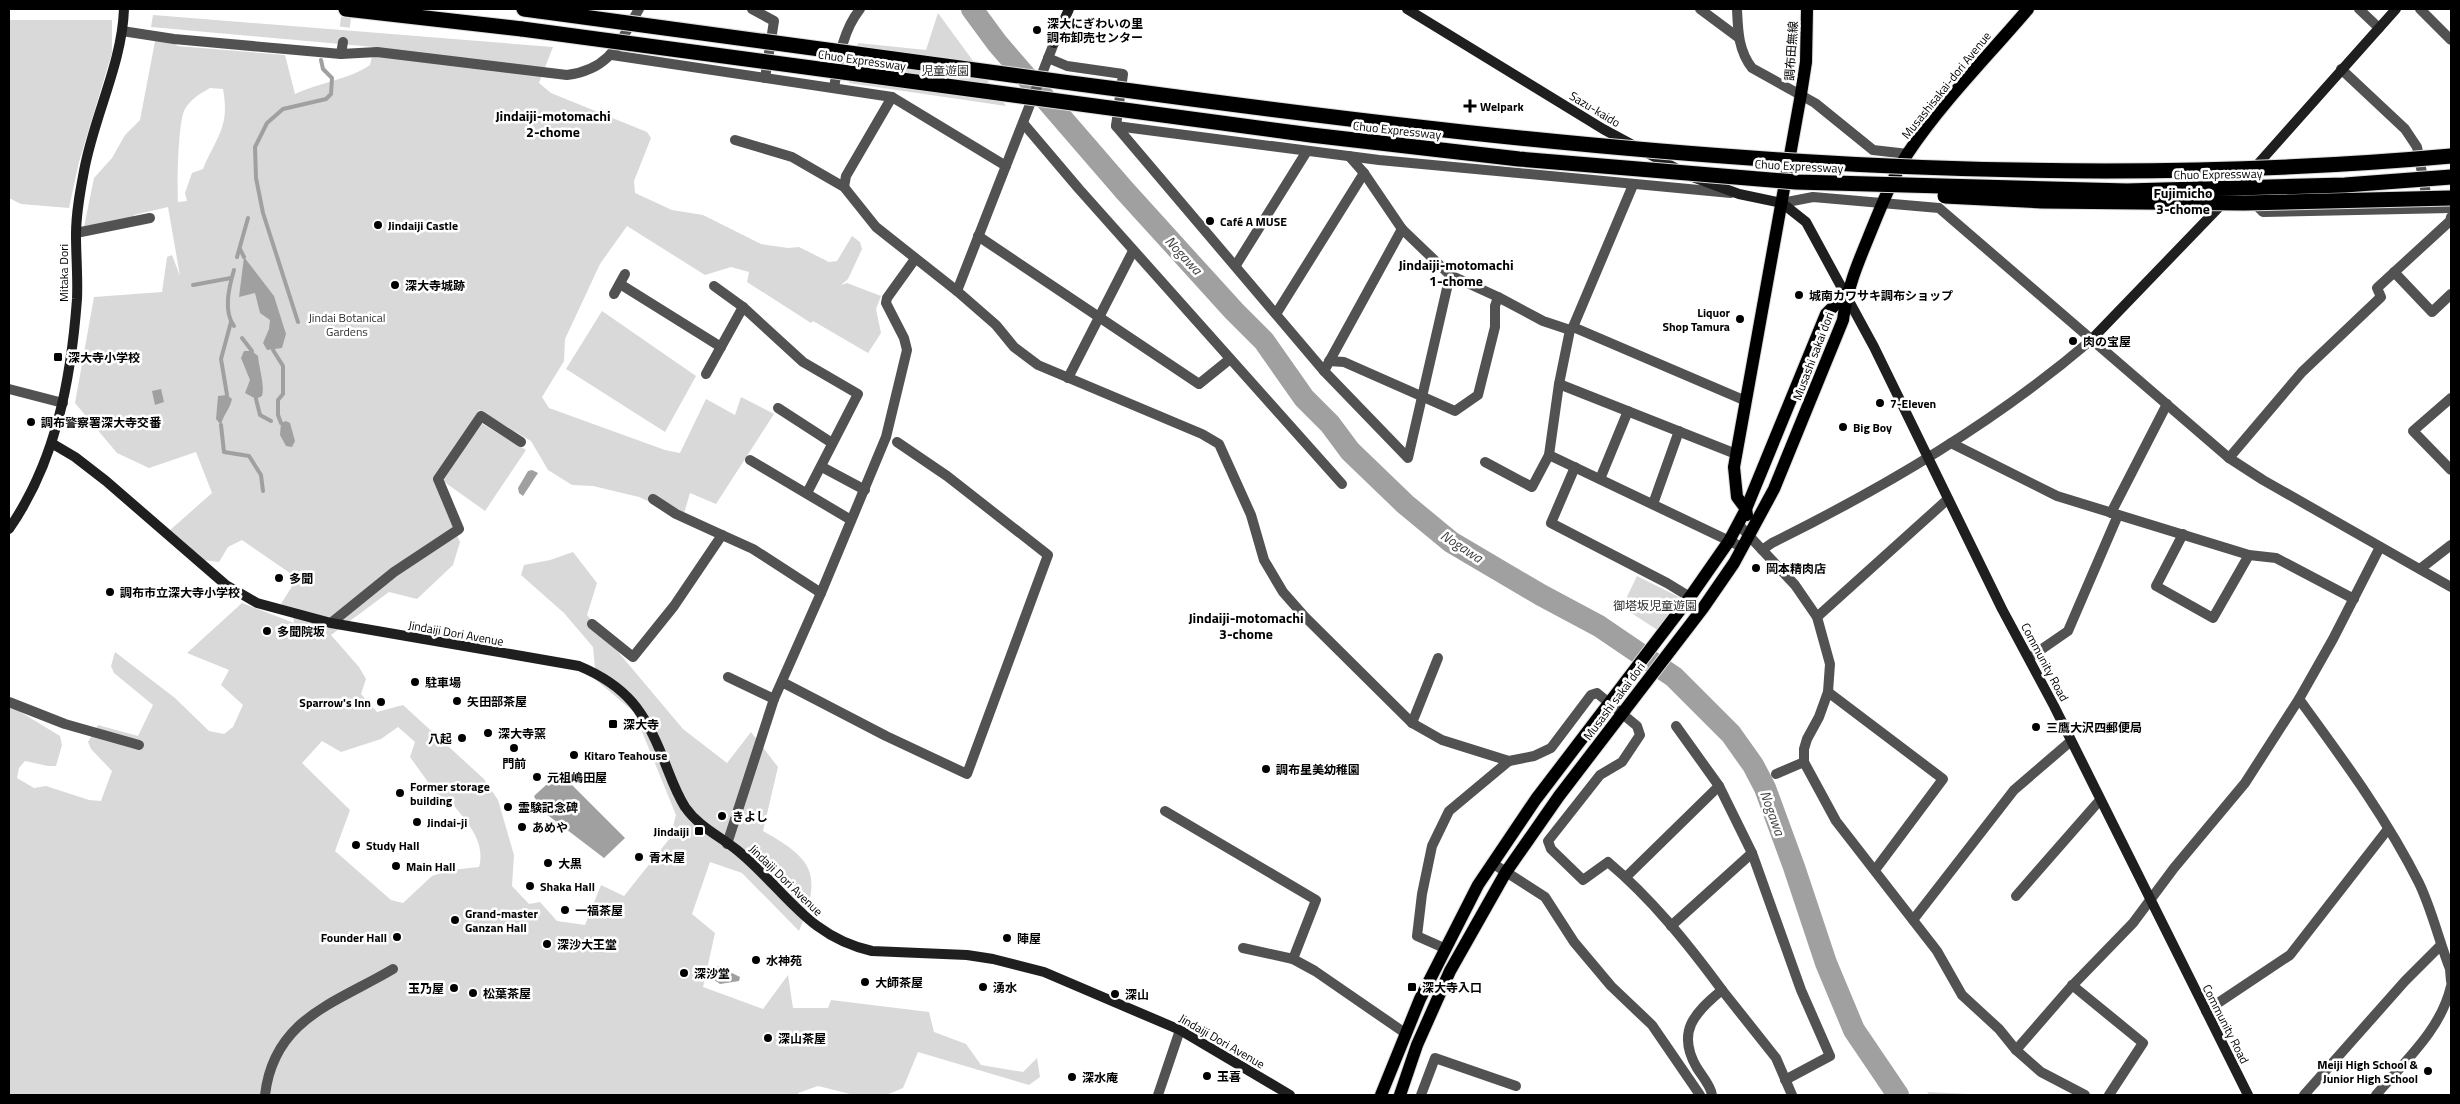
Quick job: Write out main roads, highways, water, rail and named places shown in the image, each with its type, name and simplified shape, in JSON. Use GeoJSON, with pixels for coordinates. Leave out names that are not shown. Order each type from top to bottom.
{"type":"FeatureCollection","features":[{"type":"Feature","properties":{"kind":"highway","name":"Chuo Expressway"},"geometry":{"type":"LineString","coordinates":[[346,9],[522,29],[1311,135],[1519,159],[1796,182],[2127,191],[2345,185],[2451,177]]}},
{"type":"Feature","properties":{"kind":"highway","name":"Chuo Expressway"},"geometry":{"type":"LineString","coordinates":[[531,10],[1298,114],[1521,138],[1725,156],[1887,166],[2122,170],[2244,170],[2451,156]]}},
{"type":"Feature","properties":{"kind":"highway"},"geometry":{"type":"LineString","coordinates":[[1796,182],[1874,191],[2042,201],[2261,203],[2451,198]]}},
{"type":"Feature","properties":{"kind":"main road","name":"調布田無線"},"geometry":{"type":"LineString","coordinates":[[1746,510],[1737,497],[1736,454],[1801,94],[1806,62],[1808,9]]}},
{"type":"Feature","properties":{"kind":"main road","name":"Musashisakai-dori Avenue"},"geometry":{"type":"LineString","coordinates":[[1846,294],[1883,202],[1908,154],[1939,112],[2028,9]]}},
{"type":"Feature","properties":{"kind":"main road","name":"Musashi sakai dori"},"geometry":{"type":"LineString","coordinates":[[1381,1095],[1405,1033],[1444,948],[1492,863],[1531,806],[1690,598],[1729,541],[1746,510],[1826,314],[1846,294]]}},
{"type":"Feature","properties":{"kind":"main road","name":"Musashi sakai dori"},"geometry":{"type":"LineString","coordinates":[[1400,1095],[1417,1045],[1450,972],[1506,872],[1548,812],[1724,579],[1742,547],[1774,489],[1832,348],[1843,320],[1846,294]]}},
{"type":"Feature","properties":{"kind":"main road"},"geometry":{"type":"LineString","coordinates":[[1746,510],[1749,534]]}},
{"type":"Feature","properties":{"kind":"main road"},"geometry":{"type":"LineString","coordinates":[[1420,999],[1428,1000],[1438,984],[1450,972]]}},
{"type":"Feature","properties":{"kind":"waterway","name":"Nogawa"},"geometry":{"type":"LineString","coordinates":[[972,9],[997,43],[1125,191],[1234,311],[1264,341],[1304,398],[1330,424],[1350,451],[1405,504],[1451,542],[1541,595],[1599,626],[1674,677],[1731,734],[1753,765],[1765,788],[1826,963],[1854,1030],[1898,1095]]}},
{"type":"Feature","properties":{"kind":"waterway"},"geometry":{"type":"LineString","coordinates":[[298,322],[263,213],[256,178],[255,147],[267,123],[283,109],[326,99],[331,94],[332,78],[323,69],[321,60]]}},
{"type":"Feature","properties":{"kind":"waterway"},"geometry":{"type":"LineString","coordinates":[[237,257],[248,218]]}},
{"type":"Feature","properties":{"kind":"waterway"},"geometry":{"type":"LineString","coordinates":[[240,249],[244,257]]}},
{"type":"Feature","properties":{"kind":"waterway"},"geometry":{"type":"LineString","coordinates":[[234,270],[228,306],[234,326]]}},
{"type":"Feature","properties":{"kind":"waterway"},"geometry":{"type":"LineString","coordinates":[[193,285],[231,278]]}},
{"type":"Feature","properties":{"kind":"waterway"},"geometry":{"type":"LineString","coordinates":[[227,395],[221,359],[231,322]]}},
{"type":"Feature","properties":{"kind":"waterway"},"geometry":{"type":"LineString","coordinates":[[242,338],[252,351]]}},
{"type":"Feature","properties":{"kind":"waterway"},"geometry":{"type":"LineString","coordinates":[[273,350],[283,366],[283,394],[278,400],[278,415],[281,423]]}},
{"type":"Feature","properties":{"kind":"waterway"},"geometry":{"type":"LineString","coordinates":[[256,399],[260,415],[271,421]]}},
{"type":"Feature","properties":{"kind":"waterway"},"geometry":{"type":"LineString","coordinates":[[221,425],[224,452],[249,456],[261,475],[263,491]]}},
{"type":"Feature","properties":{"kind":"tunnel"},"geometry":{"type":"LineString","coordinates":[[343,42],[347,9]]}},
{"type":"Feature","properties":{"kind":"place","name":"深大にぎわいの里 調布卸売センター"},"geometry":{"type":"Point","coordinates":[1037,30]}},
{"type":"Feature","properties":{"kind":"place","name":"Welpark"},"geometry":{"type":"Point","coordinates":[1470,106]}},
{"type":"Feature","properties":{"kind":"place","name":"Café A MUSE"},"geometry":{"type":"Point","coordinates":[1210,221]}},
{"type":"Feature","properties":{"kind":"place","name":"Jindaiji Castle"},"geometry":{"type":"Point","coordinates":[378,225]}},
{"type":"Feature","properties":{"kind":"place","name":"深大寺城跡"},"geometry":{"type":"Point","coordinates":[395,285]}},
{"type":"Feature","properties":{"kind":"place","name":"城南カワサキ調布ショップ"},"geometry":{"type":"Point","coordinates":[1799,295]}},
{"type":"Feature","properties":{"kind":"place","name":"Liquor Shop Tamura"},"geometry":{"type":"Point","coordinates":[1740,319]}},
{"type":"Feature","properties":{"kind":"place","name":"肉の宝屋"},"geometry":{"type":"Point","coordinates":[2073,341]}},
{"type":"Feature","properties":{"kind":"place","name":"深大寺小学校"},"geometry":{"type":"Point","coordinates":[58,357]}},
{"type":"Feature","properties":{"kind":"place","name":"7-Eleven"},"geometry":{"type":"Point","coordinates":[1880,403]}},
{"type":"Feature","properties":{"kind":"place","name":"調布警察署深大寺交番"},"geometry":{"type":"Point","coordinates":[31,422]}},
{"type":"Feature","properties":{"kind":"place","name":"Big Boy"},"geometry":{"type":"Point","coordinates":[1843,427]}},
{"type":"Feature","properties":{"kind":"place","name":"岡本精肉店"},"geometry":{"type":"Point","coordinates":[1756,568]}},
{"type":"Feature","properties":{"kind":"place","name":"多聞"},"geometry":{"type":"Point","coordinates":[279,578]}},
{"type":"Feature","properties":{"kind":"place","name":"調布市立深大寺小学校"},"geometry":{"type":"Point","coordinates":[110,592]}},
{"type":"Feature","properties":{"kind":"place","name":"多聞院坂"},"geometry":{"type":"Point","coordinates":[267,631]}},
{"type":"Feature","properties":{"kind":"place","name":"駐車場"},"geometry":{"type":"Point","coordinates":[415,682]}},
{"type":"Feature","properties":{"kind":"place","name":"矢田部茶屋"},"geometry":{"type":"Point","coordinates":[457,701]}},
{"type":"Feature","properties":{"kind":"place","name":"Sparrow's Inn"},"geometry":{"type":"Point","coordinates":[381,702]}},
{"type":"Feature","properties":{"kind":"place","name":"深大寺"},"geometry":{"type":"Point","coordinates":[613,724]}},
{"type":"Feature","properties":{"kind":"place","name":"三鷹大沢四郵便局"},"geometry":{"type":"Point","coordinates":[2036,727]}},
{"type":"Feature","properties":{"kind":"place","name":"深大寺窯"},"geometry":{"type":"Point","coordinates":[488,733]}},
{"type":"Feature","properties":{"kind":"place","name":"八起"},"geometry":{"type":"Point","coordinates":[462,738]}},
{"type":"Feature","properties":{"kind":"place","name":"門前"},"geometry":{"type":"Point","coordinates":[514,748]}},
{"type":"Feature","properties":{"kind":"place","name":"Kitaro Teahouse"},"geometry":{"type":"Point","coordinates":[574,755]}},
{"type":"Feature","properties":{"kind":"place","name":"調布星美幼稚園"},"geometry":{"type":"Point","coordinates":[1266,769]}},
{"type":"Feature","properties":{"kind":"place","name":"元祖嶋田屋"},"geometry":{"type":"Point","coordinates":[537,777]}},
{"type":"Feature","properties":{"kind":"place","name":"Former storage building"},"geometry":{"type":"Point","coordinates":[400,793]}},
{"type":"Feature","properties":{"kind":"place","name":"霊験記念碑"},"geometry":{"type":"Point","coordinates":[508,807]}},
{"type":"Feature","properties":{"kind":"place","name":"きよし"},"geometry":{"type":"Point","coordinates":[722,816]}},
{"type":"Feature","properties":{"kind":"place","name":"Jindai-ji"},"geometry":{"type":"Point","coordinates":[417,822]}},
{"type":"Feature","properties":{"kind":"place","name":"あめや"},"geometry":{"type":"Point","coordinates":[522,827]}},
{"type":"Feature","properties":{"kind":"place","name":"Jindaiji"},"geometry":{"type":"Point","coordinates":[699,831]}},
{"type":"Feature","properties":{"kind":"place","name":"Study Hall"},"geometry":{"type":"Point","coordinates":[356,845]}},
{"type":"Feature","properties":{"kind":"place","name":"青木屋"},"geometry":{"type":"Point","coordinates":[639,857]}},
{"type":"Feature","properties":{"kind":"place","name":"大黒"},"geometry":{"type":"Point","coordinates":[548,863]}},
{"type":"Feature","properties":{"kind":"place","name":"Main Hall"},"geometry":{"type":"Point","coordinates":[396,866]}},
{"type":"Feature","properties":{"kind":"place","name":"Shaka Hall"},"geometry":{"type":"Point","coordinates":[530,886]}},
{"type":"Feature","properties":{"kind":"place","name":"一福茶屋"},"geometry":{"type":"Point","coordinates":[565,910]}},
{"type":"Feature","properties":{"kind":"place","name":"Grand-master Ganzan Hall"},"geometry":{"type":"Point","coordinates":[455,920]}},
{"type":"Feature","properties":{"kind":"place","name":"Founder Hall"},"geometry":{"type":"Point","coordinates":[397,937]}},
{"type":"Feature","properties":{"kind":"place","name":"陣屋"},"geometry":{"type":"Point","coordinates":[1007,938]}},
{"type":"Feature","properties":{"kind":"place","name":"深沙大王堂"},"geometry":{"type":"Point","coordinates":[547,944]}},
{"type":"Feature","properties":{"kind":"place","name":"水神苑"},"geometry":{"type":"Point","coordinates":[756,960]}},
{"type":"Feature","properties":{"kind":"place","name":"深沙堂"},"geometry":{"type":"Point","coordinates":[684,973]}},
{"type":"Feature","properties":{"kind":"place","name":"大師茶屋"},"geometry":{"type":"Point","coordinates":[865,982]}},
{"type":"Feature","properties":{"kind":"place","name":"湧水"},"geometry":{"type":"Point","coordinates":[983,987]}},
{"type":"Feature","properties":{"kind":"place","name":"深大寺入口"},"geometry":{"type":"Point","coordinates":[1412,987]}},
{"type":"Feature","properties":{"kind":"place","name":"玉乃屋"},"geometry":{"type":"Point","coordinates":[454,988]}},
{"type":"Feature","properties":{"kind":"place","name":"松葉茶屋"},"geometry":{"type":"Point","coordinates":[473,993]}},
{"type":"Feature","properties":{"kind":"place","name":"深山"},"geometry":{"type":"Point","coordinates":[1115,994]}},
{"type":"Feature","properties":{"kind":"place","name":"深山茶屋"},"geometry":{"type":"Point","coordinates":[768,1038]}},
{"type":"Feature","properties":{"kind":"place","name":"Meiji High School & Junior High School"},"geometry":{"type":"Point","coordinates":[2428,1071]}},
{"type":"Feature","properties":{"kind":"place","name":"玉喜"},"geometry":{"type":"Point","coordinates":[1207,1076]}},
{"type":"Feature","properties":{"kind":"place","name":"深水庵"},"geometry":{"type":"Point","coordinates":[1072,1077]}},
{"type":"Feature","properties":{"kind":"district","name":"Jindaiji-motomachi 2-chome"},"geometry":{"type":"Point","coordinates":[553,124]}},
{"type":"Feature","properties":{"kind":"district","name":"Fujimicho 3-chome"},"geometry":{"type":"Point","coordinates":[2183,200]}},
{"type":"Feature","properties":{"kind":"district","name":"Jindaiji-motomachi 1-chome"},"geometry":{"type":"Point","coordinates":[1456,272]}},
{"type":"Feature","properties":{"kind":"district","name":"Jindaiji-motomachi 3-chome"},"geometry":{"type":"Point","coordinates":[1246,626]}},
{"type":"Feature","properties":{"kind":"park label","name":"児童遊園"},"geometry":{"type":"Point","coordinates":[945,70]}},
{"type":"Feature","properties":{"kind":"park label","name":"Jindai Botanical Gardens"},"geometry":{"type":"Point","coordinates":[347,324]}},
{"type":"Feature","properties":{"kind":"park label","name":"御塔坂児童遊園"},"geometry":{"type":"Point","coordinates":[1655,605]}}]}
